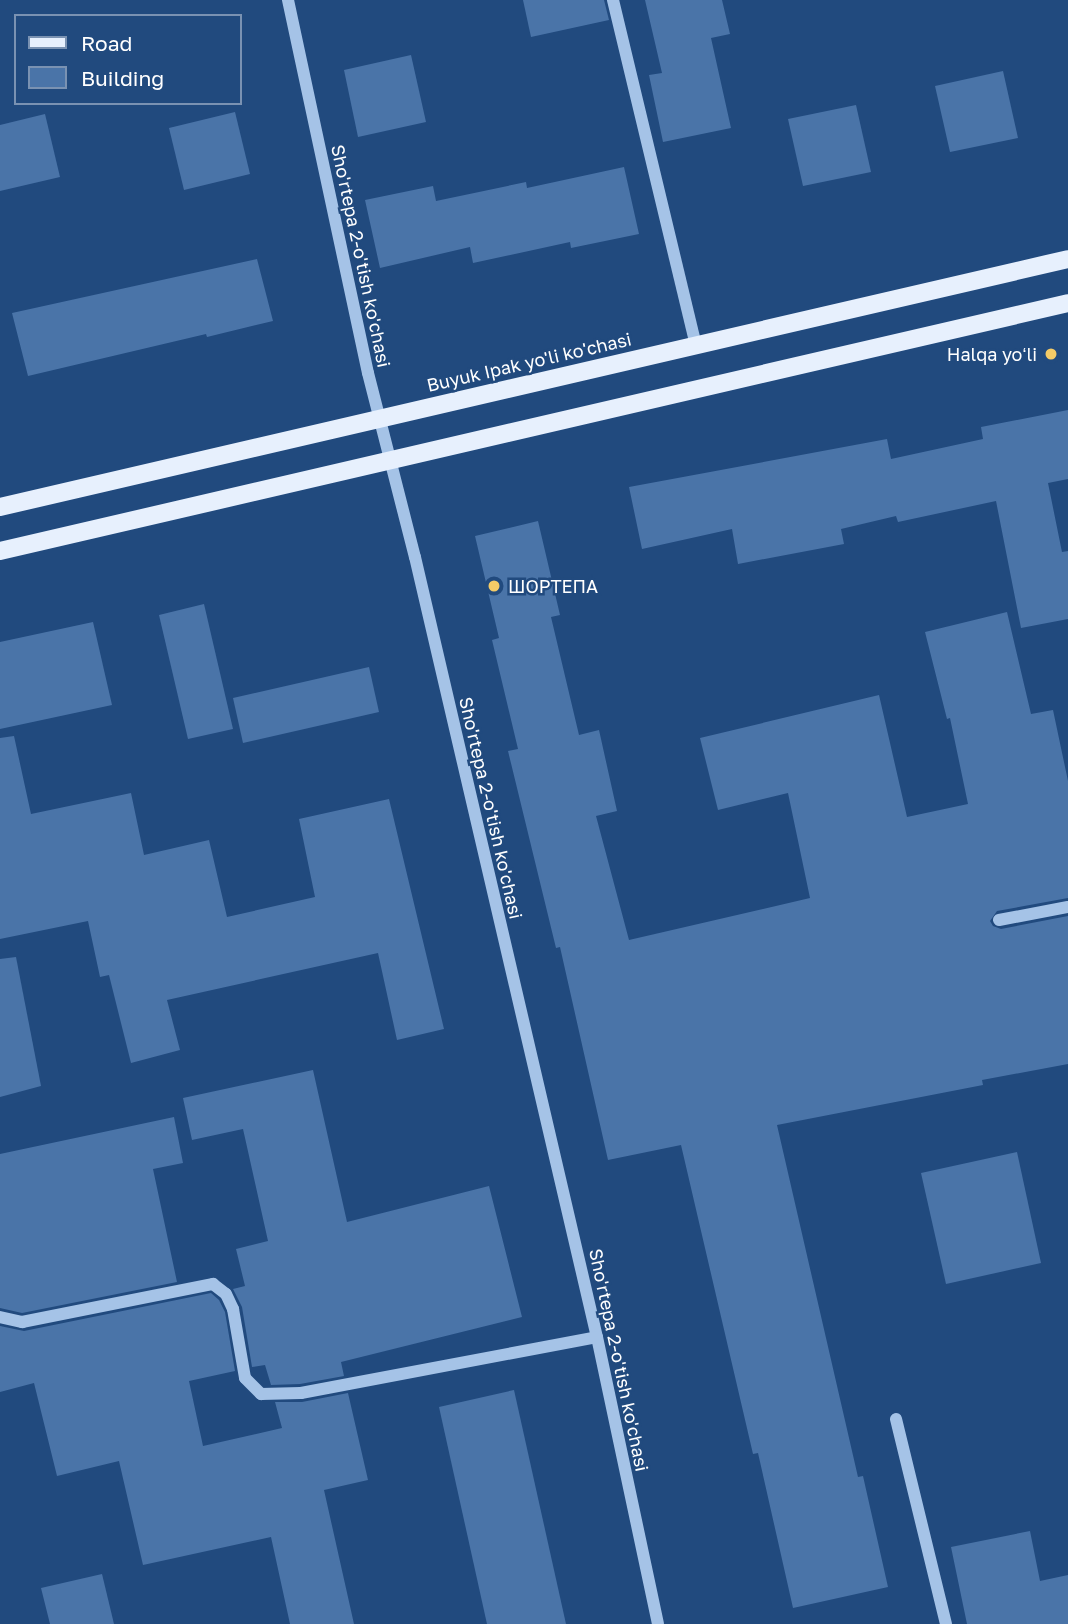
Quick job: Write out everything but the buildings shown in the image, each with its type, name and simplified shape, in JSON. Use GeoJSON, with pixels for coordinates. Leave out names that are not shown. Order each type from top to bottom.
{"type":"FeatureCollection","features":[{"type":"Feature","properties":{"kind":"main road","name":"Buyuk Ipak yo'li ko'chasi"},"geometry":{"type":"LineString","coordinates":[[0,507],[1068,258]]}},
{"type":"Feature","properties":{"kind":"main road"},"geometry":{"type":"LineString","coordinates":[[0,551],[1068,303]]}},
{"type":"Feature","properties":{"kind":"street","name":"Sho'rtepa 2-o'tish ko'chasi"},"geometry":{"type":"LineString","coordinates":[[288,0],[380,419],[597,1337],[658,1624]]}},
{"type":"Feature","properties":{"kind":"street"},"geometry":{"type":"LineString","coordinates":[[612,0],[696,345]]}},
{"type":"Feature","properties":{"kind":"street"},"geometry":{"type":"LineString","coordinates":[[999,920],[1068,907]]}},
{"type":"Feature","properties":{"kind":"street"},"geometry":{"type":"LineString","coordinates":[[0,1318],[22,1322],[213,1284],[226,1294],[233,1309],[245,1378],[261,1394],[301,1393],[597,1337]]}},
{"type":"Feature","properties":{"kind":"street"},"geometry":{"type":"LineString","coordinates":[[896,1419],[946,1624]]}},
{"type":"Feature","properties":{"kind":"place","name":"Halqa yoʻli"},"geometry":{"type":"Point","coordinates":[1051,354]}},
{"type":"Feature","properties":{"kind":"place","name":"ШОРТЕПА"},"geometry":{"type":"Point","coordinates":[494,586]}}]}
